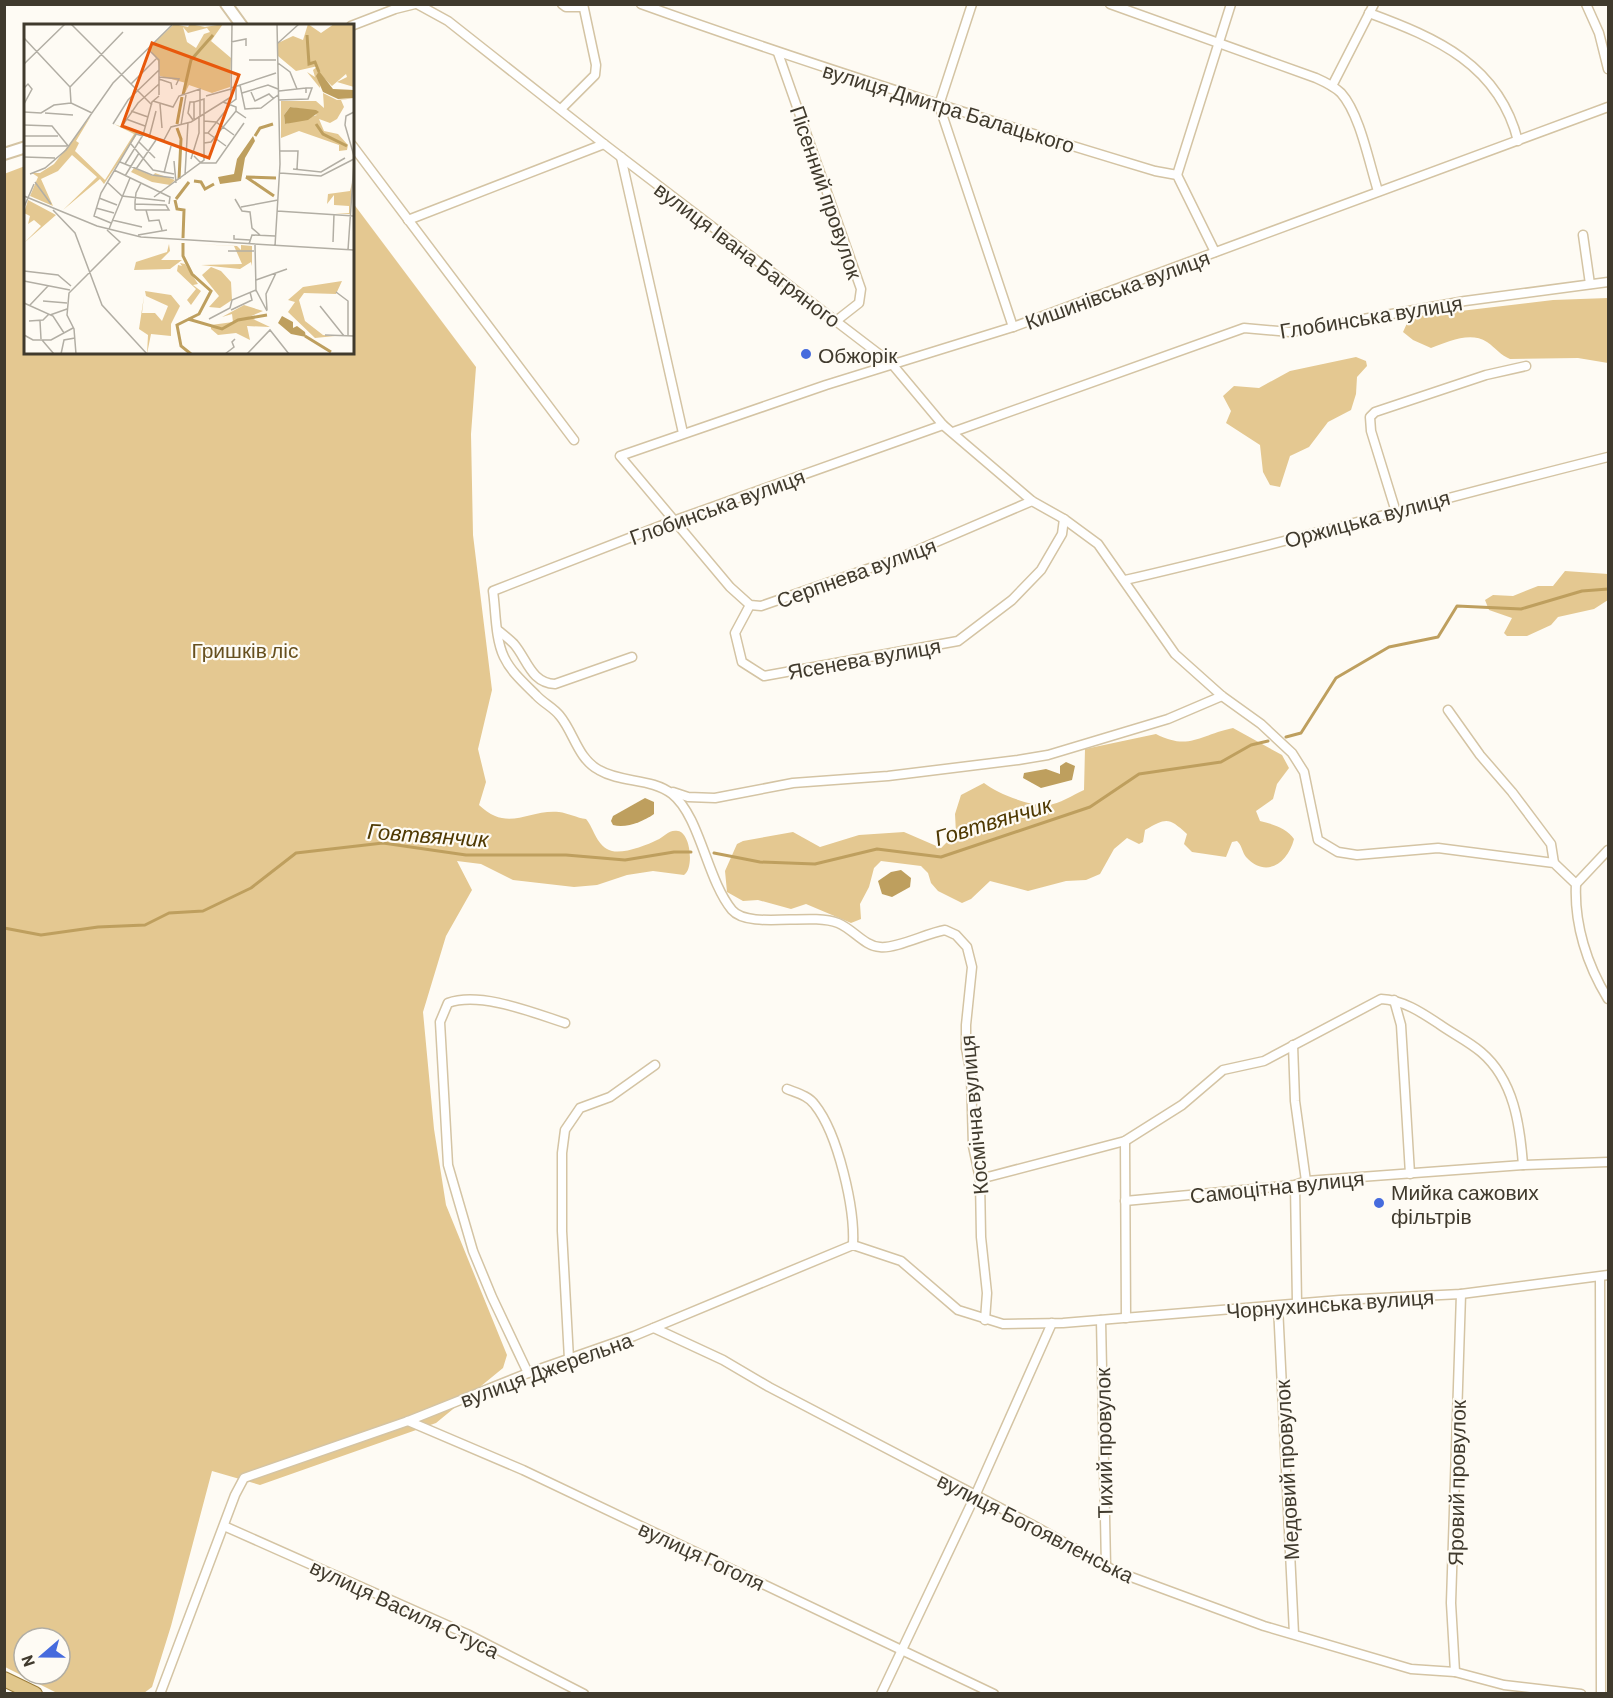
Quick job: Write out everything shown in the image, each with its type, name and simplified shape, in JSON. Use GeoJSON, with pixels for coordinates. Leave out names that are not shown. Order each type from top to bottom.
{"type":"FeatureCollection","features":[{"type":"Feature","properties":{"kind":"main road"},"geometry":{"type":"LineString","coordinates":[[4,1679],[35,1694]]}},
{"type":"Feature","properties":{"kind":"street"},"geometry":{"type":"LineString","coordinates":[[226,4],[241,24]]}},
{"type":"Feature","properties":{"kind":"street","name":"вулиця Івана Багряного"},"geometry":{"type":"LineString","coordinates":[[354,25],[394,9],[416,4],[448,21],[604,144],[892,364],[943,425],[1032,501],[1064,519]]}},
{"type":"Feature","properties":{"kind":"street"},"geometry":{"type":"LineString","coordinates":[[561,109],[595,75],[596,66],[583,6],[566,7],[562,4]]}},
{"type":"Feature","properties":{"kind":"street","name":"вулиця Дмитра Балацького"},"geometry":{"type":"LineString","coordinates":[[641,4],[778,53],[939,105],[1155,171],[1177,175]]}},
{"type":"Feature","properties":{"kind":"street"},"geometry":{"type":"LineString","coordinates":[[972,4],[939,105],[1013,327]]}},
{"type":"Feature","properties":{"kind":"street"},"geometry":{"type":"LineString","coordinates":[[1110,4],[1332,86],[1342,94],[1351,111],[1378,191]]}},
{"type":"Feature","properties":{"kind":"street"},"geometry":{"type":"LineString","coordinates":[[1215,252],[1177,175],[1231,4]]}},
{"type":"Feature","properties":{"kind":"street"},"geometry":{"type":"LineString","coordinates":[[1586,4],[1599,33],[1608,69]]}},
{"type":"Feature","properties":{"kind":"street"},"geometry":{"type":"LineString","coordinates":[[1332,86],[1372,9],[1440,43],[1480,71],[1506,107],[1518,141]]}},
{"type":"Feature","properties":{"kind":"street","name":"Пісенний провулок"},"geometry":{"type":"LineString","coordinates":[[778,53],[861,289],[859,303],[836,321]]}},
{"type":"Feature","properties":{"kind":"street","name":"Кишинівська вулиця"},"geometry":{"type":"LineString","coordinates":[[620,456],[892,364],[1013,327],[1608,107]]}},
{"type":"Feature","properties":{"kind":"street"},"geometry":{"type":"LineString","coordinates":[[408,220],[604,144]]}},
{"type":"Feature","properties":{"kind":"street"},"geometry":{"type":"LineString","coordinates":[[4,154],[24,148]]}},
{"type":"Feature","properties":{"kind":"street"},"geometry":{"type":"LineString","coordinates":[[354,148],[574,440]]}},
{"type":"Feature","properties":{"kind":"street"},"geometry":{"type":"LineString","coordinates":[[621,157],[683,433]]}},
{"type":"Feature","properties":{"kind":"street"},"geometry":{"type":"LineString","coordinates":[[1583,234],[1590,284]]}},
{"type":"Feature","properties":{"kind":"street","name":"Глобинська вулиця"},"geometry":{"type":"LineString","coordinates":[[953,432],[1244,328],[1290,332],[1465,301],[1608,282]]}},
{"type":"Feature","properties":{"kind":"street"},"geometry":{"type":"LineString","coordinates":[[1396,512],[1371,431],[1370,417],[1382,408],[1423,394],[1486,375],[1526,366]]}},
{"type":"Feature","properties":{"kind":"street","name":"Глобинська вулиця"},"geometry":{"type":"LineString","coordinates":[[499,631],[493,591],[673,521],[943,425]]}},
{"type":"Feature","properties":{"kind":"street","name":"Серпнева вулиця"},"geometry":{"type":"LineString","coordinates":[[620,456],[730,587],[750,605],[768,604],[899,558],[1032,501]]}},
{"type":"Feature","properties":{"kind":"street","name":"Оржицька вулиця"},"geometry":{"type":"LineString","coordinates":[[1125,580],[1229,556],[1608,457]]}},
{"type":"Feature","properties":{"kind":"street"},"geometry":{"type":"LineString","coordinates":[[1064,519],[1098,544],[1175,654],[1222,696],[1261,724],[1292,753],[1304,772],[1318,840],[1338,852],[1357,855],[1438,848],[1554,863],[1576,884]]}},
{"type":"Feature","properties":{"kind":"street","name":"Ясенева вулиця"},"geometry":{"type":"LineString","coordinates":[[750,605],[735,633],[742,662],[764,676],[958,641],[1012,600],[1041,570],[1062,534],[1064,519]]}},
{"type":"Feature","properties":{"kind":"street"},"geometry":{"type":"LineString","coordinates":[[499,631],[499,644],[505,659],[540,700],[561,717],[586,760],[607,775],[664,788],[688,797],[715,798],[793,783],[888,776],[1048,755],[1168,719],[1222,696]]}},
{"type":"Feature","properties":{"kind":"street"},"geometry":{"type":"LineString","coordinates":[[499,631],[515,646],[526,665],[546,683],[555,684],[632,657]]}},
{"type":"Feature","properties":{"kind":"street"},"geometry":{"type":"LineString","coordinates":[[1448,710],[1480,755],[1512,792],[1551,844],[1554,863]]}},
{"type":"Feature","properties":{"kind":"street","name":"Космічна вулиця"},"geometry":{"type":"LineString","coordinates":[[664,788],[682,806],[701,844],[710,870],[734,912],[753,918],[808,918],[837,922],[854,932],[869,945],[880,947],[891,947],[945,930],[956,935],[968,947],[972,967],[966,1048],[971,1075],[973,1146],[980,1179],[981,1237],[987,1293],[985,1320]]}},
{"type":"Feature","properties":{"kind":"street"},"geometry":{"type":"LineString","coordinates":[[1608,850],[1576,884],[1575,906],[1590,962],[1608,999]]}},
{"type":"Feature","properties":{"kind":"street"},"geometry":{"type":"LineString","coordinates":[[528,1373],[473,1251],[448,1165],[440,1022],[448,1003],[468,999],[520,1008],[565,1023]]}},
{"type":"Feature","properties":{"kind":"street"},"geometry":{"type":"LineString","coordinates":[[980,1179],[1125,1141],[1182,1105],[1223,1070],[1264,1061],[1381,999],[1394,1000],[1422,1012],[1484,1053],[1503,1076],[1510,1091],[1521,1136],[1523,1165]]}},
{"type":"Feature","properties":{"kind":"street"},"geometry":{"type":"LineString","coordinates":[[1394,1000],[1401,1025],[1410,1174]]}},
{"type":"Feature","properties":{"kind":"street"},"geometry":{"type":"LineString","coordinates":[[1293,1045],[1295,1101],[1306,1181]]}},
{"type":"Feature","properties":{"kind":"street"},"geometry":{"type":"LineString","coordinates":[[569,1359],[562,1231],[562,1153],[566,1130],[580,1108],[610,1097],[654,1065]]}},
{"type":"Feature","properties":{"kind":"street"},"geometry":{"type":"LineString","coordinates":[[787,1089],[814,1103],[828,1128],[851,1206],[853,1245],[901,1261],[958,1310],[1003,1324],[1052,1323],[975,1496],[881,1694]]}},
{"type":"Feature","properties":{"kind":"street"},"geometry":{"type":"LineString","coordinates":[[1125,1141],[1126,1318]]}},
{"type":"Feature","properties":{"kind":"street","name":"Самоцітна вулиця"},"geometry":{"type":"LineString","coordinates":[[1125,1201],[1295,1185],[1306,1181],[1523,1165],[1608,1162]]}},
{"type":"Feature","properties":{"kind":"street"},"geometry":{"type":"LineString","coordinates":[[1295,1185],[1297,1303]]}},
{"type":"Feature","properties":{"kind":"street","name":"вулиця Джерельна"},"geometry":{"type":"LineString","coordinates":[[160,1694],[235,1495],[244,1478],[408,1421],[528,1373],[654,1329],[853,1245]]}},
{"type":"Feature","properties":{"kind":"street"},"geometry":{"type":"LineString","coordinates":[[1601,1694],[1604,1276]]}},
{"type":"Feature","properties":{"kind":"street","name":"Чорнухинська вулиця"},"geometry":{"type":"LineString","coordinates":[[1052,1323],[1297,1303],[1461,1294],[1604,1276]]}},
{"type":"Feature","properties":{"kind":"street","name":"Яровий провулок"},"geometry":{"type":"LineString","coordinates":[[1455,1672],[1451,1603],[1461,1294]]}},
{"type":"Feature","properties":{"kind":"street","name":"Медовий провулок"},"geometry":{"type":"LineString","coordinates":[[1278,1306],[1294,1634]]}},
{"type":"Feature","properties":{"kind":"street","name":"Тихий провулок"},"geometry":{"type":"LineString","coordinates":[[1101,1320],[1106,1566]]}},
{"type":"Feature","properties":{"kind":"street","name":"вулиця Богоявленська"},"geometry":{"type":"LineString","coordinates":[[654,1329],[723,1360],[769,1388],[1106,1566],[1264,1626],[1410,1669],[1455,1672],[1504,1685],[1581,1694]]}},
{"type":"Feature","properties":{"kind":"street","name":"вулиця Гоголя"},"geometry":{"type":"LineString","coordinates":[[408,1421],[523,1470],[994,1694]]}},
{"type":"Feature","properties":{"kind":"street","name":"вулиця Василя Стуса"},"geometry":{"type":"LineString","coordinates":[[224,1526],[467,1634],[584,1694]]}},
{"type":"Feature","properties":{"kind":"green space","name":"Гришків ліс"},"geometry":{"type":"Polygon","coordinates":[[[24,166],[24,354],[354,354],[354,204],[476,367],[471,434],[473,535],[492,690],[478,749],[486,782],[479,805],[489,813],[509,819],[559,812],[586,819],[599,842],[607,849],[617,852],[635,849],[669,832],[678,831],[686,838],[688,844],[689,866],[684,875],[653,871],[627,875],[597,885],[574,887],[513,880],[481,864],[457,861],[472,890],[446,936],[423,1012],[434,1129],[446,1205],[507,1355],[503,1368],[436,1423],[260,1485],[212,1471],[171,1626],[152,1687],[144,1693],[57,1693],[43,1686],[72,1686],[72,1626],[12,1626],[12,1670],[5,1667],[4,174],[24,166]]]}},
{"type":"Feature","properties":{"kind":"green space"},"geometry":{"type":"Polygon","coordinates":[[[1608,298],[1608,363],[1578,358],[1510,359],[1487,342],[1473,337],[1431,348],[1413,340],[1403,332],[1409,319],[1418,316],[1553,300],[1608,298]]]}},
{"type":"Feature","properties":{"kind":"green space"},"geometry":{"type":"Polygon","coordinates":[[[1356,357],[1366,361],[1367,366],[1357,377],[1356,394],[1351,410],[1328,422],[1309,447],[1290,456],[1280,487],[1270,485],[1263,472],[1260,445],[1226,423],[1231,411],[1223,396],[1234,386],[1259,388],[1290,371],[1356,357]]]}},
{"type":"Feature","properties":{"kind":"green space"},"geometry":{"type":"Polygon","coordinates":[[[1565,571],[1608,574],[1608,600],[1594,609],[1558,617],[1551,625],[1527,636],[1507,636],[1504,633],[1512,618],[1489,610],[1485,600],[1493,595],[1513,596],[1538,586],[1553,586],[1565,571]]]}},
{"type":"Feature","properties":{"kind":"green space"},"geometry":{"type":"Polygon","coordinates":[[[1233,728],[1282,755],[1289,768],[1277,784],[1273,799],[1256,811],[1260,821],[1283,829],[1294,839],[1287,855],[1275,865],[1261,867],[1254,864],[1246,857],[1237,841],[1232,842],[1226,857],[1192,852],[1184,844],[1187,834],[1167,821],[1145,830],[1143,842],[1139,844],[1127,838],[1114,849],[1100,874],[1086,880],[1066,881],[1028,891],[990,881],[971,899],[962,903],[938,891],[931,883],[928,873],[921,866],[881,861],[874,868],[869,887],[860,904],[861,919],[851,923],[806,904],[791,909],[758,900],[743,901],[727,892],[725,871],[737,844],[743,841],[793,832],[820,847],[859,835],[904,832],[941,848],[956,833],[955,814],[961,795],[984,783],[1023,802],[1052,804],[1084,790],[1085,749],[1156,734],[1177,741],[1194,740],[1233,728]]]}},
{"type":"Feature","properties":{"kind":"shaded area"},"geometry":{"type":"Polygon","coordinates":[[[1066,762],[1075,766],[1072,780],[1041,788],[1023,778],[1024,773],[1046,769],[1060,774],[1060,766],[1066,762]]]}},
{"type":"Feature","properties":{"kind":"shaded area"},"geometry":{"type":"Polygon","coordinates":[[[645,798],[654,802],[654,814],[629,825],[613,825],[611,821],[613,816],[645,798]]]}},
{"type":"Feature","properties":{"kind":"shaded area"},"geometry":{"type":"Polygon","coordinates":[[[901,870],[911,878],[910,887],[892,897],[882,894],[878,881],[891,872],[901,870]]]}},
{"type":"Feature","properties":{"kind":"waterway","name":"Говтвянчик"},"geometry":{"type":"LineString","coordinates":[[1286,737],[1301,733],[1336,678],[1389,647],[1438,637],[1457,606],[1521,609],[1582,591],[1608,589]]}},
{"type":"Feature","properties":{"kind":"waterway","name":"Говтвянчик"},"geometry":{"type":"LineString","coordinates":[[714,853],[760,862],[815,864],[877,849],[941,857],[1090,807],[1139,774],[1221,762],[1251,745],[1268,741]]}},
{"type":"Feature","properties":{"kind":"waterway","name":"Говтвянчик"},"geometry":{"type":"LineString","coordinates":[[4,928],[41,935],[98,927],[145,925],[169,913],[203,911],[251,888],[296,853],[383,843],[466,855],[566,855],[625,860],[674,852],[691,852]]}},
{"type":"Feature","properties":{"kind":"place","name":"Обжорік"},"geometry":{"type":"Point","coordinates":[806,354]}},
{"type":"Feature","properties":{"kind":"place","name":"Мийка сажових фільтрів"},"geometry":{"type":"Point","coordinates":[1379,1203]}}]}
